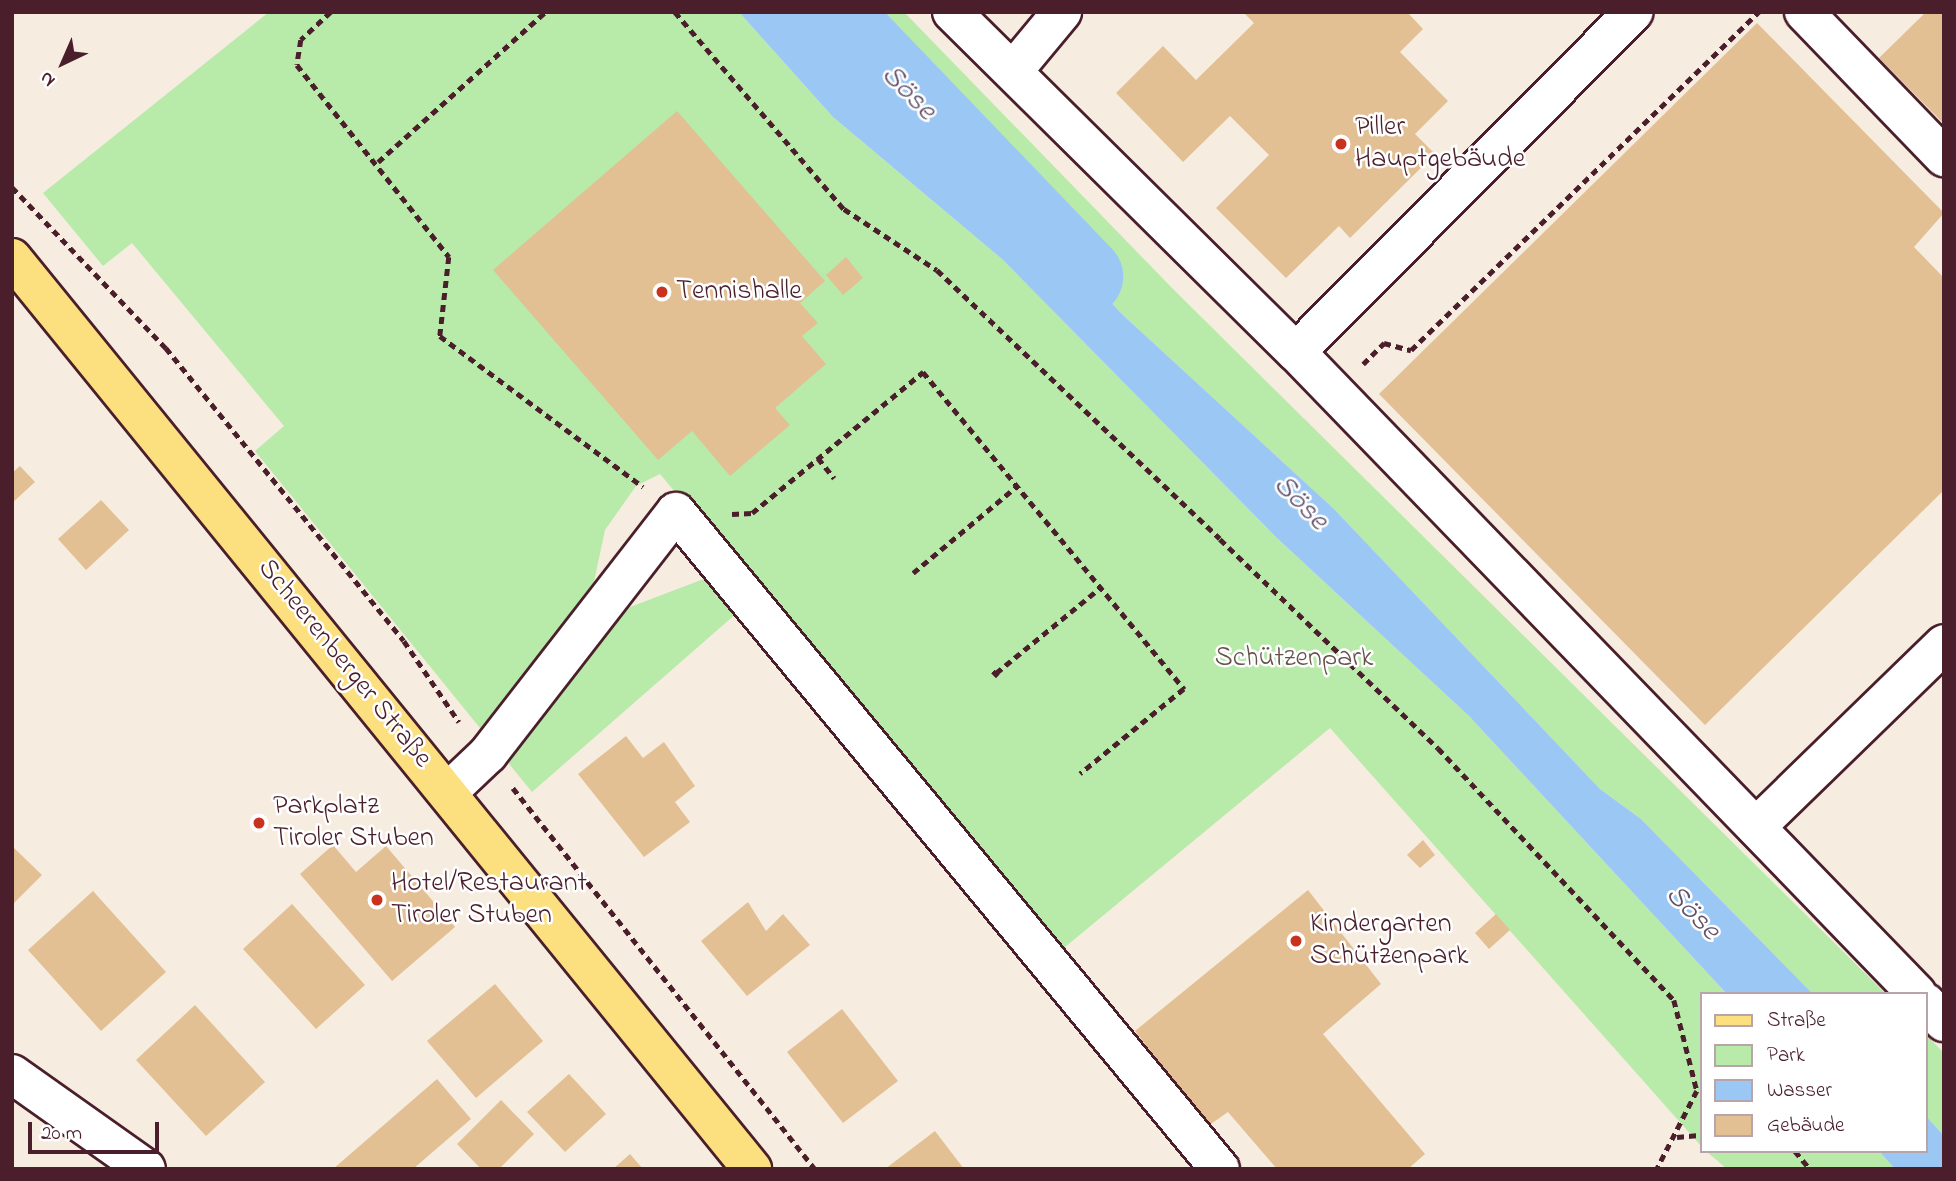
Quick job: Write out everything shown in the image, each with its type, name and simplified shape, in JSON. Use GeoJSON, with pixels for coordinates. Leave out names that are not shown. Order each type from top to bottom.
{"type":"FeatureCollection","features":[{"type":"Feature","properties":{"kind":"main road","name":"Scheerenberger Straße"},"geometry":{"type":"LineString","coordinates":[[12,258],[752,1169]]}},
{"type":"Feature","properties":{"kind":"street"},"geometry":{"type":"LineString","coordinates":[[952,12],[1296,352],[1915,992]]}},
{"type":"Feature","properties":{"kind":"street"},"geometry":{"type":"LineString","coordinates":[[1013,71],[1062,12]]}},
{"type":"Feature","properties":{"kind":"street"},"geometry":{"type":"LineString","coordinates":[[1296,352],[1634,12]]}},
{"type":"Feature","properties":{"kind":"street"},"geometry":{"type":"LineString","coordinates":[[1804,12],[1944,157]]}},
{"type":"Feature","properties":{"kind":"street"},"geometry":{"type":"LineString","coordinates":[[448,792],[488,754],[676,512],[1220,1169]]}},
{"type":"Feature","properties":{"kind":"street"},"geometry":{"type":"LineString","coordinates":[[1756,827],[1944,644]]}},
{"type":"Feature","properties":{"kind":"street"},"geometry":{"type":"LineString","coordinates":[[1928,1005],[1944,1022]]}},
{"type":"Feature","properties":{"kind":"street"},"geometry":{"type":"LineString","coordinates":[[12,1074],[146,1169]]}},
{"type":"Feature","properties":{"kind":"path"},"geometry":{"type":"LineString","coordinates":[[331,12],[301,40],[298,65],[378,162],[449,257],[440,336],[676,512],[692,498],[719,513],[752,513],[923,372],[1184,689],[1079,774]]}},
{"type":"Feature","properties":{"kind":"path"},"geometry":{"type":"LineString","coordinates":[[378,162],[545,12]]}},
{"type":"Feature","properties":{"kind":"path"},"geometry":{"type":"LineString","coordinates":[[675,12],[739,91],[845,209],[937,270],[1438,748],[1674,1000],[1697,1091],[1676,1137],[1657,1169]]}},
{"type":"Feature","properties":{"kind":"path"},"geometry":{"type":"LineString","coordinates":[[1335,392],[1384,343],[1411,350],[1759,12]]}},
{"type":"Feature","properties":{"kind":"path"},"geometry":{"type":"LineString","coordinates":[[12,187],[166,348],[815,1169]]}},
{"type":"Feature","properties":{"kind":"path"},"geometry":{"type":"LineString","coordinates":[[818,458],[834,478]]}},
{"type":"Feature","properties":{"kind":"path"},"geometry":{"type":"LineString","coordinates":[[913,573],[1017,486]]}},
{"type":"Feature","properties":{"kind":"path"},"geometry":{"type":"LineString","coordinates":[[996,674],[1100,588]]}},
{"type":"Feature","properties":{"kind":"path"},"geometry":{"type":"LineString","coordinates":[[1676,1137],[1700,1135]]}},
{"type":"Feature","properties":{"kind":"path"},"geometry":{"type":"LineString","coordinates":[[1797,1153],[1810,1169]]}},
{"type":"Feature","properties":{"kind":"green space","name":"Schützenpark"},"geometry":{"type":"Polygon","coordinates":[[[269,12],[739,12],[833,117],[1002,259],[1277,538],[1469,716],[1725,992],[1700,992],[1700,1145],[1330,728],[1059,952],[660,474],[636,486],[605,530],[592,591],[617,612],[709,577],[738,612],[532,792],[255,451],[284,426],[132,243],[103,266],[43,193],[269,12]]]}},
{"type":"Feature","properties":{"kind":"green space"},"geometry":{"type":"Polygon","coordinates":[[[829,12],[904,12],[1173,289],[1884,992],[1811,992],[1641,819],[1600,789],[1334,509],[1124,316],[829,12]]]}},
{"type":"Feature","properties":{"kind":"green space"},"geometry":{"type":"Polygon","coordinates":[[[1928,1037],[1944,1053],[1944,1136],[1928,1118],[1928,1037]]]}},
{"type":"Feature","properties":{"kind":"green space"},"geometry":{"type":"Polygon","coordinates":[[[1708,1153],[1881,1153],[1895,1169],[1727,1169],[1708,1153]]]}},
{"type":"Feature","properties":{"kind":"water"},"geometry":{"type":"Polygon","coordinates":[[[739,12],[829,12],[1124,316],[1334,509],[1600,789],[1641,819],[1811,992],[1725,992],[1469,716],[1277,538],[1002,259],[833,117],[739,12]]]}},
{"type":"Feature","properties":{"kind":"water"},"geometry":{"type":"Polygon","coordinates":[[[1928,1118],[1944,1136],[1944,1169],[1895,1169],[1881,1153],[1928,1153],[1928,1118]]]}},
{"type":"Feature","properties":{"kind":"building","name":"Piller Hauptgebäude"},"geometry":{"type":"Polygon","coordinates":[[[1243,12],[1407,12],[1423,29],[1400,52],[1448,101],[1415,134],[1435,154],[1350,238],[1339,226],[1286,278],[1216,208],[1269,155],[1230,116],[1183,162],[1116,93],[1163,46],[1196,80],[1254,23],[1243,12]]]}},
{"type":"Feature","properties":{"kind":"building"},"geometry":{"type":"Polygon","coordinates":[[[1926,12],[1944,12],[1944,124],[1879,58],[1926,12]]]}},
{"type":"Feature","properties":{"kind":"building"},"geometry":{"type":"Polygon","coordinates":[[[1757,23],[1944,213],[1914,247],[1944,278],[1944,490],[1705,725],[1379,394],[1757,23]]]}},
{"type":"Feature","properties":{"kind":"building","name":"Tennishalle"},"geometry":{"type":"Polygon","coordinates":[[[677,111],[825,281],[800,303],[818,323],[802,336],[826,364],[775,408],[790,425],[730,476],[692,431],[658,460],[493,270],[677,111]]]}},
{"type":"Feature","properties":{"kind":"building"},"geometry":{"type":"Polygon","coordinates":[[[846,257],[863,278],[843,295],[826,275],[846,257]]]}},
{"type":"Feature","properties":{"kind":"building"},"geometry":{"type":"Polygon","coordinates":[[[20,466],[35,482],[12,503],[12,473],[20,466]]]}},
{"type":"Feature","properties":{"kind":"building"},"geometry":{"type":"Polygon","coordinates":[[[101,500],[129,530],[86,570],[58,539],[101,500]]]}},
{"type":"Feature","properties":{"kind":"building"},"geometry":{"type":"Polygon","coordinates":[[[626,736],[643,758],[664,742],[695,786],[675,802],[690,822],[644,857],[578,774],[626,736]]]}},
{"type":"Feature","properties":{"kind":"building"},"geometry":{"type":"Polygon","coordinates":[[[1423,840],[1435,855],[1420,868],[1407,855],[1423,840]]]}},
{"type":"Feature","properties":{"kind":"building","name":"Hotel/Restaurant Tiroler Stuben"},"geometry":{"type":"Polygon","coordinates":[[[333,845],[356,872],[386,846],[455,927],[392,981],[300,874],[333,845]]]}},
{"type":"Feature","properties":{"kind":"building"},"geometry":{"type":"Polygon","coordinates":[[[12,846],[42,875],[12,905],[12,846]]]}},
{"type":"Feature","properties":{"kind":"building","name":"Kindergarten Schützenpark"},"geometry":{"type":"Polygon","coordinates":[[[1308,890],[1381,984],[1323,1034],[1425,1154],[1408,1169],[1277,1169],[1228,1112],[1208,1126],[1135,1031],[1308,890]]]}},
{"type":"Feature","properties":{"kind":"building"},"geometry":{"type":"Polygon","coordinates":[[[93,891],[166,972],[101,1031],[28,950],[93,891]]]}},
{"type":"Feature","properties":{"kind":"building"},"geometry":{"type":"Polygon","coordinates":[[[748,902],[766,931],[783,914],[810,945],[747,996],[701,941],[748,902]]]}},
{"type":"Feature","properties":{"kind":"building"},"geometry":{"type":"Polygon","coordinates":[[[292,904],[365,985],[316,1029],[243,949],[292,904]]]}},
{"type":"Feature","properties":{"kind":"building"},"geometry":{"type":"Polygon","coordinates":[[[1496,914],[1510,930],[1489,949],[1475,933],[1496,914]]]}},
{"type":"Feature","properties":{"kind":"building"},"geometry":{"type":"Polygon","coordinates":[[[495,984],[543,1041],[476,1098],[427,1041],[495,984]]]}},
{"type":"Feature","properties":{"kind":"building"},"geometry":{"type":"Polygon","coordinates":[[[195,1005],[265,1082],[206,1136],[136,1060],[195,1005]]]}},
{"type":"Feature","properties":{"kind":"building"},"geometry":{"type":"Polygon","coordinates":[[[842,1009],[898,1081],[843,1123],[787,1052],[842,1009]]]}},
{"type":"Feature","properties":{"kind":"building"},"geometry":{"type":"Polygon","coordinates":[[[569,1074],[606,1114],[565,1152],[527,1112],[569,1074]]]}},
{"type":"Feature","properties":{"kind":"building"},"geometry":{"type":"Polygon","coordinates":[[[437,1079],[471,1119],[413,1169],[333,1169],[437,1079]]]}},
{"type":"Feature","properties":{"kind":"building"},"geometry":{"type":"Polygon","coordinates":[[[501,1100],[534,1134],[499,1169],[481,1169],[457,1144],[501,1100]]]}},
{"type":"Feature","properties":{"kind":"building"},"geometry":{"type":"Polygon","coordinates":[[[935,1131],[964,1169],[885,1169],[935,1131]]]}},
{"type":"Feature","properties":{"kind":"building"},"geometry":{"type":"Polygon","coordinates":[[[630,1154],[643,1169],[613,1169],[630,1154]]]}},
{"type":"Feature","properties":{"kind":"waterway","name":"Söse"},"geometry":{"type":"LineString","coordinates":[[830,12],[1083,276]]}},
{"type":"Feature","properties":{"kind":"place","name":"Piller Hauptgebäude"},"geometry":{"type":"Point","coordinates":[1341,144]}},
{"type":"Feature","properties":{"kind":"place","name":"Tennishalle"},"geometry":{"type":"Point","coordinates":[662,292]}},
{"type":"Feature","properties":{"kind":"place","name":"Parkplatz Tiroler Stuben"},"geometry":{"type":"Point","coordinates":[259,823]}},
{"type":"Feature","properties":{"kind":"place","name":"Hotel/Restaurant Tiroler Stuben"},"geometry":{"type":"Point","coordinates":[377,900]}},
{"type":"Feature","properties":{"kind":"place","name":"Kindergarten Schützenpark"},"geometry":{"type":"Point","coordinates":[1296,941]}}]}
